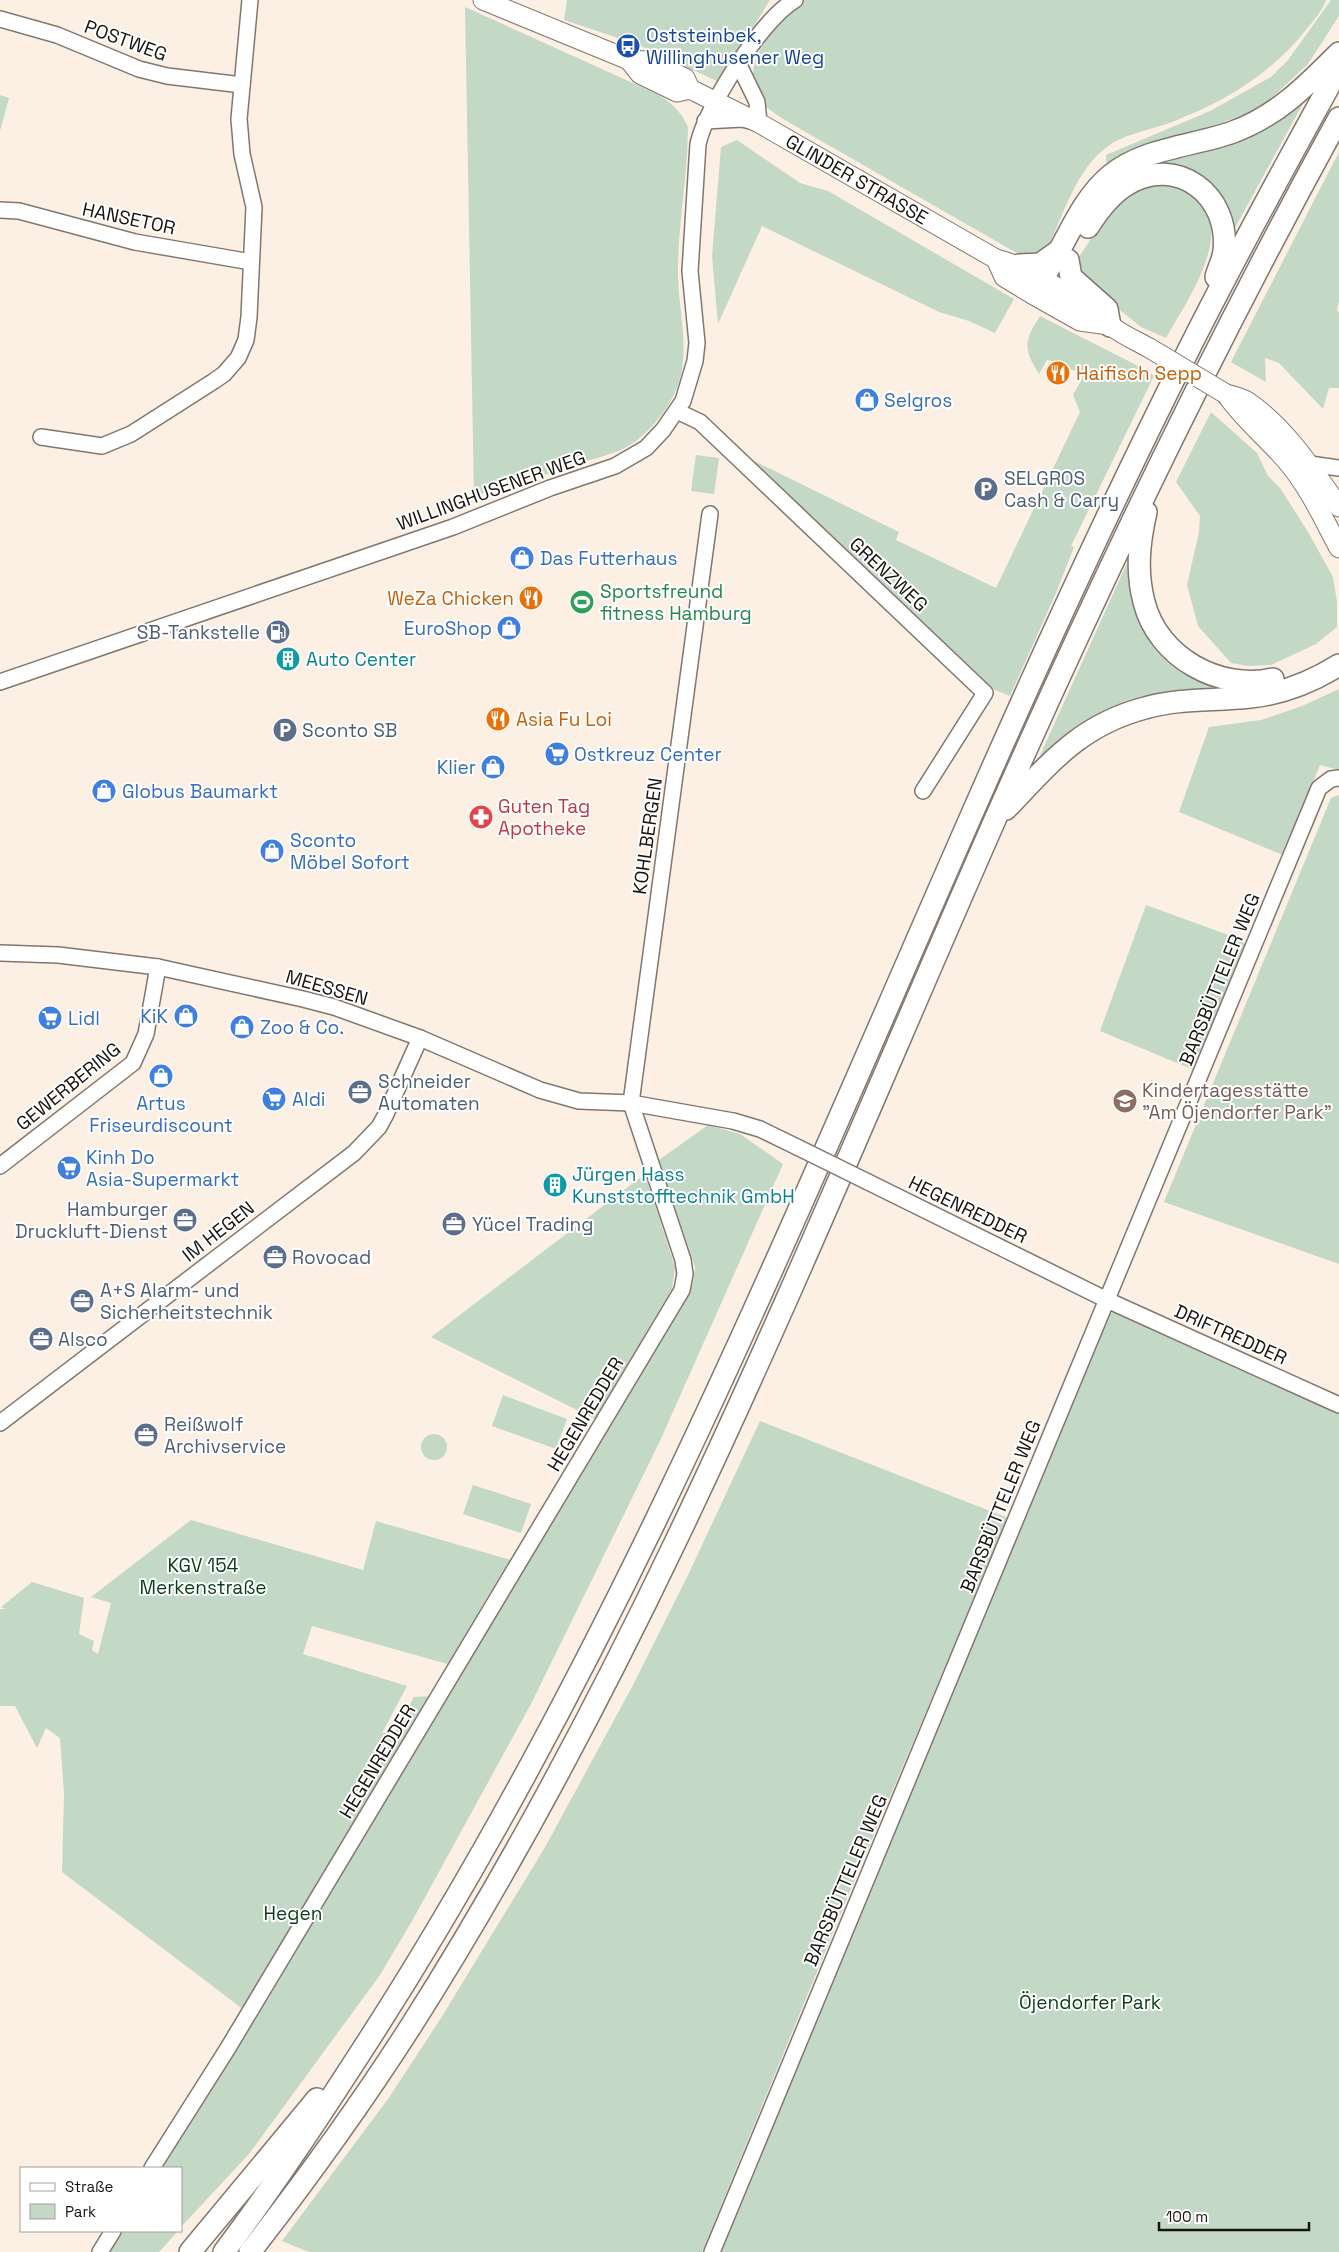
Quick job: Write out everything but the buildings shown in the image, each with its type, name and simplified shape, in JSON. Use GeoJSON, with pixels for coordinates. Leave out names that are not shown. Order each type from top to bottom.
{"type":"FeatureCollection","features":[{"type":"Feature","properties":{"kind":"highway"},"geometry":{"type":"LineString","coordinates":[[1110,326],[1107,309],[1072,277],[1065,254],[1092,195],[1123,166],[1137,160],[1233,132],[1273,114],[1298,94],[1339,53]]}},
{"type":"Feature","properties":{"kind":"highway"},"geometry":{"type":"LineString","coordinates":[[224,2252],[287,2167],[439,1929],[502,1820],[569,1695],[671,1490],[751,1318],[1066,606],[1198,332],[1264,204],[1339,68]]}},
{"type":"Feature","properties":{"kind":"highway"},"geometry":{"type":"LineString","coordinates":[[250,2252],[305,2181],[410,2028],[527,1832],[593,1706],[661,1570],[754,1372],[1073,646],[1155,472],[1266,251],[1339,118]]}},
{"type":"Feature","properties":{"kind":"highway"},"geometry":{"type":"LineString","coordinates":[[1042,290],[1065,254],[1099,210],[1126,185],[1156,175],[1177,176],[1194,183],[1214,202],[1223,227],[1224,253],[1198,332]]}},
{"type":"Feature","properties":{"kind":"highway"},"geometry":{"type":"LineString","coordinates":[[1019,265],[1040,264],[1065,254]]}},
{"type":"Feature","properties":{"kind":"highway"},"geometry":{"type":"LineString","coordinates":[[1155,472],[1139,544],[1138,564],[1145,605],[1153,622],[1173,649],[1194,666],[1209,674],[1232,682],[1262,682],[1337,663]]}},
{"type":"Feature","properties":{"kind":"highway"},"geometry":{"type":"LineString","coordinates":[[995,820],[1052,759],[1082,736],[1112,720],[1162,704],[1268,694],[1292,688],[1337,663]]}},
{"type":"Feature","properties":{"kind":"highway"},"geometry":{"type":"LineString","coordinates":[[190,2252],[270,2157],[389,2009]]}},
{"type":"Feature","properties":{"kind":"main road","name":"GLINDER STRASSE"},"geometry":{"type":"LineString","coordinates":[[483,0],[629,60],[640,74],[677,92],[690,89],[759,123],[996,259],[1019,265],[1042,290]]}},
{"type":"Feature","properties":{"kind":"main road","name":"GLINDER STRASSE"},"geometry":{"type":"LineString","coordinates":[[996,259],[1004,277],[1087,306],[1110,326],[1226,394],[1247,401],[1277,428],[1310,464],[1339,507]]}},
{"type":"Feature","properties":{"kind":"main road","name":"GLINDER STRASSE"},"geometry":{"type":"LineString","coordinates":[[1226,394],[1237,411],[1286,460],[1326,490],[1339,548]]}},
{"type":"Feature","properties":{"kind":"street"},"geometry":{"type":"LineString","coordinates":[[41,437],[102,446],[131,434],[224,374],[238,358],[246,340],[249,317],[254,207],[242,154],[239,119],[250,0]]}},
{"type":"Feature","properties":{"kind":"street","name":"WILLINGHUSENER WEG"},"geometry":{"type":"LineString","coordinates":[[0,682],[411,542],[550,488],[615,466],[646,448],[677,411],[688,390],[696,353],[691,294],[690,247],[698,144],[705,121],[739,65],[772,18],[780,9],[795,0]]}},
{"type":"Feature","properties":{"kind":"street","name":"POSTWEG"},"geometry":{"type":"LineString","coordinates":[[0,20],[57,35],[139,69],[167,76],[242,85]]}},
{"type":"Feature","properties":{"kind":"street"},"geometry":{"type":"LineString","coordinates":[[705,121],[742,119],[759,123],[757,102],[739,65]]}},
{"type":"Feature","properties":{"kind":"street","name":"HANSETOR"},"geometry":{"type":"LineString","coordinates":[[0,210],[19,211],[135,242],[251,262]]}},
{"type":"Feature","properties":{"kind":"street","name":"GRENZWEG"},"geometry":{"type":"LineString","coordinates":[[677,411],[700,422],[986,693],[923,791]]}},
{"type":"Feature","properties":{"kind":"street"},"geometry":{"type":"LineString","coordinates":[[1310,464],[1339,469],[1326,490]]}},
{"type":"Feature","properties":{"kind":"street","name":"KOHLBERGEN"},"geometry":{"type":"LineString","coordinates":[[632,1103],[710,514]]}},
{"type":"Feature","properties":{"kind":"street","name":"BARSBÜTTELER WEG"},"geometry":{"type":"LineString","coordinates":[[712,2252],[1319,788],[1335,778]]}},
{"type":"Feature","properties":{"kind":"street","name":"MEESSEN"},"geometry":{"type":"LineString","coordinates":[[0,954],[58,956],[158,967],[326,1005],[420,1038],[540,1090],[579,1101],[632,1103]]}},
{"type":"Feature","properties":{"kind":"street","name":"GEWERBERING"},"geometry":{"type":"LineString","coordinates":[[0,1166],[133,1063],[146,1034],[158,967]]}},
{"type":"Feature","properties":{"kind":"street","name":"IM HEGEN"},"geometry":{"type":"LineString","coordinates":[[0,1423],[354,1152],[379,1127],[420,1038]]}},
{"type":"Feature","properties":{"kind":"street","name":"HEGENREDDER"},"geometry":{"type":"LineString","coordinates":[[153,2167],[228,2048],[678,1301],[685,1274],[684,1260],[632,1103],[733,1121],[760,1129],[1106,1300]]}},
{"type":"Feature","properties":{"kind":"street","name":"DRIFTREDDER"},"geometry":{"type":"LineString","coordinates":[[1106,1300],[1339,1405]]}},
{"type":"Feature","properties":{"kind":"street"},"geometry":{"type":"LineString","coordinates":[[100,2252],[112,2232]]}},
{"type":"Feature","properties":{"kind":"green space"},"geometry":{"type":"Polygon","coordinates":[[[567,0],[770,0],[719,82],[639,45],[564,20],[567,0]]]}},
{"type":"Feature","properties":{"kind":"green space"},"geometry":{"type":"Polygon","coordinates":[[[805,0],[1326,0],[1317,16],[1292,46],[1277,61],[1245,86],[1210,106],[1172,122],[1117,141],[1098,154],[1079,179],[1045,252],[1034,258],[1015,252],[776,115],[764,105],[756,94],[753,83],[753,71],[756,60],[767,38],[774,29],[805,0]]]}},
{"type":"Feature","properties":{"kind":"green space"},"geometry":{"type":"Polygon","coordinates":[[[1331,0],[1339,0],[1339,16],[1308,64],[1261,108],[1146,151],[1107,169],[1106,155],[1210,111],[1271,77],[1288,60],[1331,0]]]}},
{"type":"Feature","properties":{"kind":"green space"},"geometry":{"type":"Polygon","coordinates":[[[465,7],[655,93],[674,107],[688,127],[678,259],[683,358],[680,379],[671,400],[659,419],[636,441],[624,448],[611,454],[502,489],[474,496],[465,7]]]}},
{"type":"Feature","properties":{"kind":"green space"},"geometry":{"type":"Polygon","coordinates":[[[0,95],[9,98],[0,131],[0,95]]]}},
{"type":"Feature","properties":{"kind":"green space"},"geometry":{"type":"Polygon","coordinates":[[[1306,98],[1230,237],[1216,197],[1126,172],[1306,98]]]}},
{"type":"Feature","properties":{"kind":"green space"},"geometry":{"type":"Polygon","coordinates":[[[737,140],[800,183],[828,191],[1014,299],[995,333],[969,321],[939,312],[762,226],[718,324],[712,256],[721,147],[737,140]]]}},
{"type":"Feature","properties":{"kind":"green space"},"geometry":{"type":"Polygon","coordinates":[[[1339,152],[1339,301],[1337,311],[1339,312],[1339,388],[1329,388],[1323,409],[1279,363],[1265,358],[1266,382],[1231,362],[1339,152]]]}},
{"type":"Feature","properties":{"kind":"green space"},"geometry":{"type":"Polygon","coordinates":[[[1154,185],[1174,186],[1185,189],[1202,203],[1210,220],[1211,240],[1206,261],[1197,282],[1166,338],[1141,327],[1084,281],[1079,269],[1079,257],[1114,209],[1135,192],[1154,185]]]}},
{"type":"Feature","properties":{"kind":"green space"},"geometry":{"type":"Polygon","coordinates":[[[1040,316],[1154,376],[1071,546],[1074,547],[1056,593],[1010,696],[988,687],[742,455],[899,532],[896,540],[996,588],[1080,412],[1073,395],[1083,377],[1081,374],[1057,362],[1047,360],[1039,374],[1030,358],[1028,339],[1040,316]]]}},
{"type":"Feature","properties":{"kind":"green space"},"geometry":{"type":"Polygon","coordinates":[[[1211,412],[1257,453],[1268,476],[1280,488],[1308,532],[1333,577],[1337,602],[1337,627],[1316,644],[1271,665],[1248,666],[1231,663],[1198,626],[1187,585],[1199,532],[1200,516],[1176,482],[1211,412]]]}},
{"type":"Feature","properties":{"kind":"green space"},"geometry":{"type":"Polygon","coordinates":[[[696,455],[719,458],[714,494],[691,491],[696,455]]]}},
{"type":"Feature","properties":{"kind":"green space"},"geometry":{"type":"Polygon","coordinates":[[[1133,560],[1141,621],[1213,683],[1217,695],[1184,695],[1037,762],[1128,561],[1133,560]]]}},
{"type":"Feature","properties":{"kind":"green space"},"geometry":{"type":"Polygon","coordinates":[[[1339,689],[1339,770],[1320,765],[1283,855],[1179,812],[1209,727],[1261,720],[1302,706],[1339,689]]]}},
{"type":"Feature","properties":{"kind":"green space"},"geometry":{"type":"Polygon","coordinates":[[[1339,795],[1339,1264],[1164,1202],[1331,798],[1339,795]]]}},
{"type":"Feature","properties":{"kind":"green space"},"geometry":{"type":"Polygon","coordinates":[[[1146,905],[1242,940],[1246,946],[1194,1070],[1100,1031],[1146,905]]]}},
{"type":"Feature","properties":{"kind":"green space"},"geometry":{"type":"Polygon","coordinates":[[[708,1125],[740,1134],[783,1164],[660,1441],[531,1704],[412,1921],[380,1975],[249,2154],[182,2226],[182,2167],[163,2167],[256,2019],[62,1872],[64,1794],[60,1738],[46,1728],[37,1748],[15,1706],[0,1706],[0,1609],[6,1609],[1,1607],[32,1582],[84,1598],[79,1634],[94,1641],[92,1650],[98,1654],[111,1603],[91,1597],[191,1520],[363,1570],[376,1521],[511,1560],[482,1606],[451,1665],[312,1626],[303,1654],[407,1686],[382,1733],[395,1732],[414,1697],[431,1696],[418,1743],[686,1300],[693,1283],[695,1267],[659,1160],[708,1125]]]}},
{"type":"Feature","properties":{"kind":"green space"},"geometry":{"type":"Polygon","coordinates":[[[645,1174],[675,1267],[672,1289],[595,1419],[431,1337],[645,1174]]]}},
{"type":"Feature","properties":{"kind":"green space","name":"Öjendorfer Park"},"geometry":{"type":"Polygon","coordinates":[[[1116,1312],[1339,1413],[1339,2252],[714,2252],[1108,1314],[1116,1312]]]}},
{"type":"Feature","properties":{"kind":"green space"},"geometry":{"type":"Polygon","coordinates":[[[503,1395],[567,1419],[556,1449],[492,1426],[503,1395]]]}},
{"type":"Feature","properties":{"kind":"green space"},"geometry":{"type":"Polygon","coordinates":[[[760,1421],[1008,1518],[848,1896],[702,2252],[309,2252],[282,2241],[388,2099],[441,2018],[544,1849],[632,1687],[689,1573],[760,1421]]]}},
{"type":"Feature","properties":{"kind":"green space"},"geometry":{"type":"Polygon","coordinates":[[[434,1434],[443,1438],[447,1447],[443,1456],[434,1460],[425,1456],[421,1447],[425,1438],[434,1434]]]}},
{"type":"Feature","properties":{"kind":"green space"},"geometry":{"type":"Polygon","coordinates":[[[473,1485],[531,1504],[521,1533],[463,1514],[473,1485]]]}},
{"type":"Feature","properties":{"kind":"green space"},"geometry":{"type":"Polygon","coordinates":[[[121,2232],[177,2232],[159,2252],[109,2252],[121,2232]]]}},
{"type":"Feature","properties":{"kind":"place","name":"Oststeinbek, Willinghusener Weg"},"geometry":{"type":"Point","coordinates":[628,46]}},
{"type":"Feature","properties":{"kind":"place","name":"Haifisch Sepp"},"geometry":{"type":"Point","coordinates":[1058,373]}},
{"type":"Feature","properties":{"kind":"place","name":"Selgros"},"geometry":{"type":"Point","coordinates":[867,400]}},
{"type":"Feature","properties":{"kind":"place","name":"SELGROS Cash & Carry"},"geometry":{"type":"Point","coordinates":[986,489]}},
{"type":"Feature","properties":{"kind":"place","name":"Das Futterhaus"},"geometry":{"type":"Point","coordinates":[522,558]}},
{"type":"Feature","properties":{"kind":"place","name":"WeZa Chicken"},"geometry":{"type":"Point","coordinates":[531,598]}},
{"type":"Feature","properties":{"kind":"place","name":"Sportsfreund fitness Hamburg"},"geometry":{"type":"Point","coordinates":[582,602]}},
{"type":"Feature","properties":{"kind":"place","name":"EuroShop"},"geometry":{"type":"Point","coordinates":[509,628]}},
{"type":"Feature","properties":{"kind":"place","name":"SB-Tankstelle"},"geometry":{"type":"Point","coordinates":[278,632]}},
{"type":"Feature","properties":{"kind":"place","name":"Auto Center"},"geometry":{"type":"Point","coordinates":[288,659]}},
{"type":"Feature","properties":{"kind":"place","name":"Asia Fu Loi"},"geometry":{"type":"Point","coordinates":[498,719]}},
{"type":"Feature","properties":{"kind":"place","name":"Sconto SB"},"geometry":{"type":"Point","coordinates":[285,730]}},
{"type":"Feature","properties":{"kind":"place","name":"Ostkreuz Center"},"geometry":{"type":"Point","coordinates":[557,754]}},
{"type":"Feature","properties":{"kind":"place","name":"Klier"},"geometry":{"type":"Point","coordinates":[493,767]}},
{"type":"Feature","properties":{"kind":"place","name":"Globus Baumarkt"},"geometry":{"type":"Point","coordinates":[104,791]}},
{"type":"Feature","properties":{"kind":"place","name":"Guten Tag Apotheke"},"geometry":{"type":"Point","coordinates":[481,817]}},
{"type":"Feature","properties":{"kind":"place","name":"Sconto Möbel Sofort"},"geometry":{"type":"Point","coordinates":[272,851]}},
{"type":"Feature","properties":{"kind":"place","name":"KiK"},"geometry":{"type":"Point","coordinates":[186,1016]}},
{"type":"Feature","properties":{"kind":"place","name":"Lidl"},"geometry":{"type":"Point","coordinates":[50,1018]}},
{"type":"Feature","properties":{"kind":"place","name":"Zoo & Co."},"geometry":{"type":"Point","coordinates":[242,1027]}},
{"type":"Feature","properties":{"kind":"place","name":"Artus Friseurdiscount"},"geometry":{"type":"Point","coordinates":[161,1076]}},
{"type":"Feature","properties":{"kind":"place","name":"Schneider Automaten"},"geometry":{"type":"Point","coordinates":[360,1092]}},
{"type":"Feature","properties":{"kind":"place","name":"Aldi"},"geometry":{"type":"Point","coordinates":[274,1099]}},
{"type":"Feature","properties":{"kind":"place","name":"Kindertagesstätte \"Am Öjendorfer Park\""},"geometry":{"type":"Point","coordinates":[1125,1101]}},
{"type":"Feature","properties":{"kind":"place","name":"Kinh Do Asia-Supermarkt"},"geometry":{"type":"Point","coordinates":[69,1168]}},
{"type":"Feature","properties":{"kind":"place","name":"Jürgen Hass Kunststofftechnik GmbH"},"geometry":{"type":"Point","coordinates":[555,1185]}},
{"type":"Feature","properties":{"kind":"place","name":"Hamburger Druckluft-Dienst"},"geometry":{"type":"Point","coordinates":[185,1220]}},
{"type":"Feature","properties":{"kind":"place","name":"Yücel Trading"},"geometry":{"type":"Point","coordinates":[454,1224]}},
{"type":"Feature","properties":{"kind":"place","name":"Rovocad"},"geometry":{"type":"Point","coordinates":[275,1257]}},
{"type":"Feature","properties":{"kind":"place","name":"A+S Alarm- und Sicherheitstechnik"},"geometry":{"type":"Point","coordinates":[82,1301]}},
{"type":"Feature","properties":{"kind":"place","name":"Alsco"},"geometry":{"type":"Point","coordinates":[41,1339]}},
{"type":"Feature","properties":{"kind":"place","name":"Reißwolf Archivservice"},"geometry":{"type":"Point","coordinates":[146,1435]}},
{"type":"Feature","properties":{"kind":"park label","name":"KGV 154 Merkenstraße"},"geometry":{"type":"Point","coordinates":[203,1576]}},
{"type":"Feature","properties":{"kind":"park label","name":"Hegen"},"geometry":{"type":"Point","coordinates":[293,1913]}}]}
